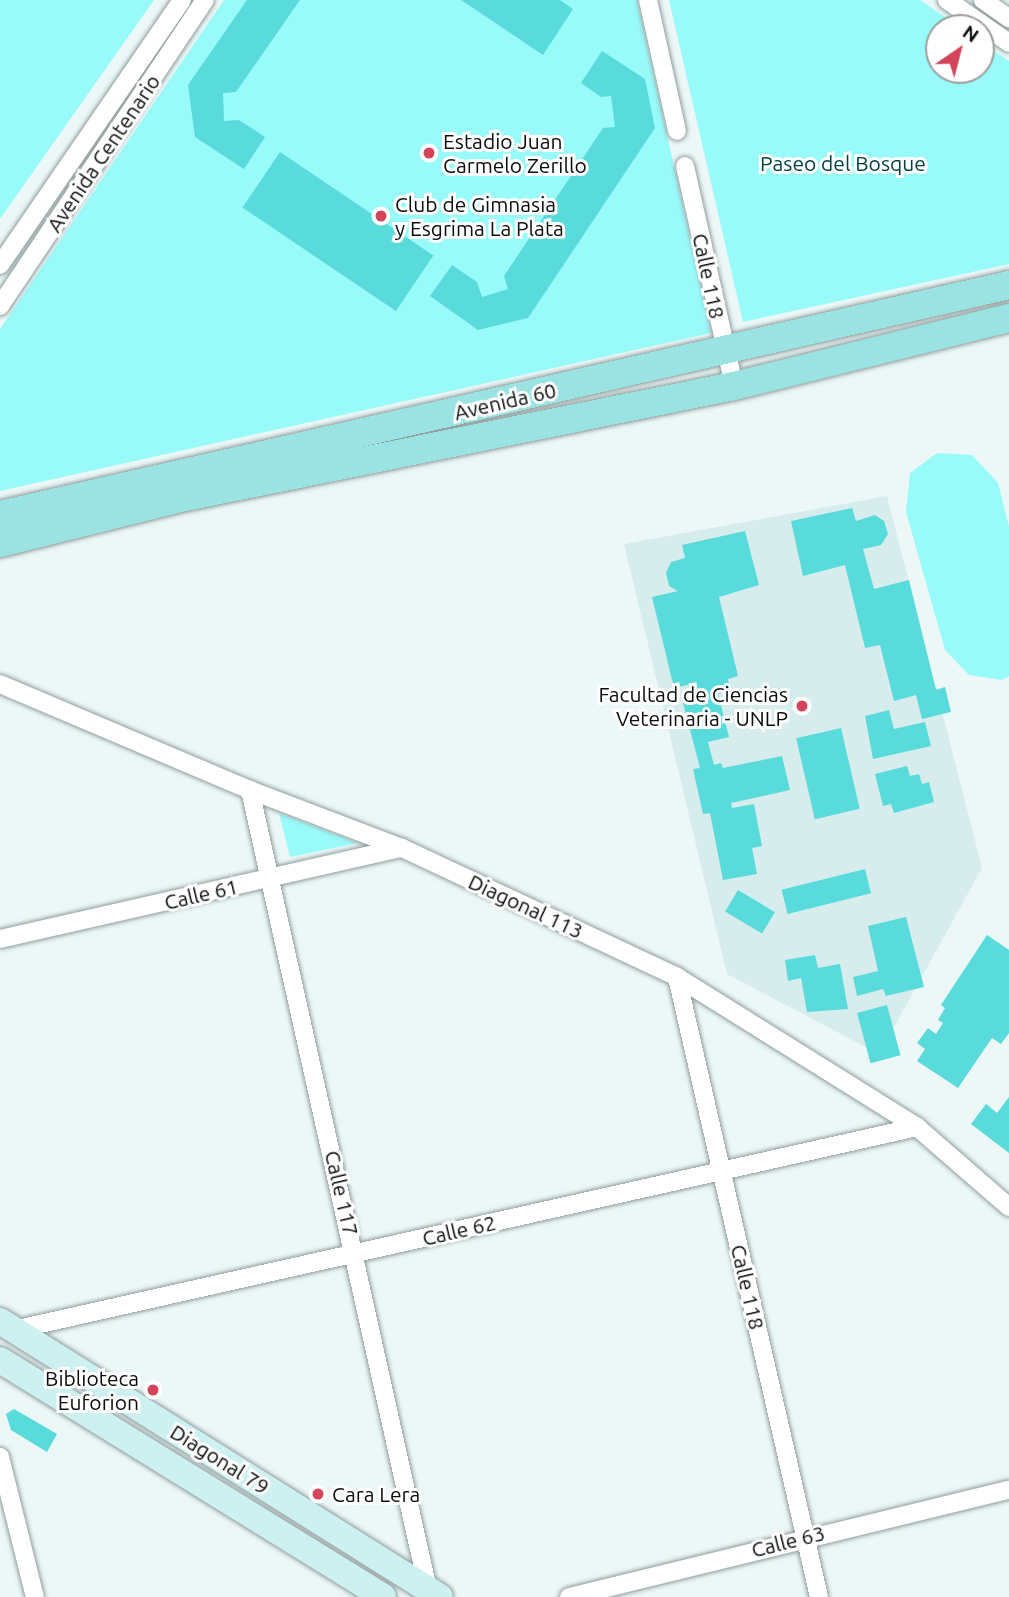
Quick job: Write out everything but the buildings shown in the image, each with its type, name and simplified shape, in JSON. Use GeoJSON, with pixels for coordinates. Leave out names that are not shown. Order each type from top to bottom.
{"type":"FeatureCollection","features":[{"type":"Feature","properties":{"kind":"main road","name":"Avenida 60"},"geometry":{"type":"LineString","coordinates":[[0,515],[1009,285]]}},
{"type":"Feature","properties":{"kind":"main road","name":"Avenida 60"},"geometry":{"type":"LineString","coordinates":[[0,543],[185,497],[734,386],[1009,317]]}},
{"type":"Feature","properties":{"kind":"main road","name":"Diagonal 79"},"geometry":{"type":"LineString","coordinates":[[5,1328],[432,1594]]}},
{"type":"Feature","properties":{"kind":"main road","name":"Diagonal 79"},"geometry":{"type":"LineString","coordinates":[[0,1360],[383,1597]]}},
{"type":"Feature","properties":{"kind":"street","name":"Avenida Centenario"},"geometry":{"type":"LineString","coordinates":[[0,265],[182,0]]}},
{"type":"Feature","properties":{"kind":"street","name":"Avenida Centenario"},"geometry":{"type":"LineString","coordinates":[[0,306],[205,0]]}},
{"type":"Feature","properties":{"kind":"street"},"geometry":{"type":"LineString","coordinates":[[648,0],[677,131]]}},
{"type":"Feature","properties":{"kind":"street"},"geometry":{"type":"LineString","coordinates":[[947,0],[1009,43]]}},
{"type":"Feature","properties":{"kind":"street"},"geometry":{"type":"LineString","coordinates":[[983,0],[1009,18]]}},
{"type":"Feature","properties":{"kind":"street","name":"Calle 118"},"geometry":{"type":"LineString","coordinates":[[685,166],[734,386]]}},
{"type":"Feature","properties":{"kind":"street","name":"Diagonal 113"},"geometry":{"type":"LineString","coordinates":[[0,684],[250,790],[402,848],[677,977],[917,1127],[1009,1207]]}},
{"type":"Feature","properties":{"kind":"street","name":"Calle 117"},"geometry":{"type":"LineString","coordinates":[[250,790],[432,1594]]}},
{"type":"Feature","properties":{"kind":"street","name":"Calle 61"},"geometry":{"type":"LineString","coordinates":[[0,939],[402,848]]}},
{"type":"Feature","properties":{"kind":"street","name":"Calle 118"},"geometry":{"type":"LineString","coordinates":[[677,977],[819,1597]]}},
{"type":"Feature","properties":{"kind":"street","name":"Calle 62"},"geometry":{"type":"LineString","coordinates":[[5,1328],[356,1253],[917,1127]]}},
{"type":"Feature","properties":{"kind":"street"},"geometry":{"type":"LineString","coordinates":[[0,1457],[35,1597]]}},
{"type":"Feature","properties":{"kind":"street","name":"Calle 63"},"geometry":{"type":"LineString","coordinates":[[569,1597],[805,1536],[1009,1490]]}},
{"type":"Feature","properties":{"kind":"shaded area","name":"Facultad de Ciencias Veterinaria - UNLP"},"geometry":{"type":"Polygon","coordinates":[[[887,496],[982,868],[879,1054],[727,974],[624,544],[887,496]]]}},
{"type":"Feature","properties":{"kind":"green space"},"geometry":{"type":"Polygon","coordinates":[[[0,0],[154,0],[0,219],[0,0]]]}},
{"type":"Feature","properties":{"kind":"green space","name":"Club de Gimnasia y Esgrima La Plata"},"geometry":{"type":"Polygon","coordinates":[[[224,0],[637,0],[711,333],[0,491],[0,329],[224,0]]]}},
{"type":"Feature","properties":{"kind":"green space","name":"Paseo del Bosque"},"geometry":{"type":"Polygon","coordinates":[[[669,0],[920,0],[940,14],[925,14],[925,84],[995,84],[995,52],[1009,61],[1009,264],[743,322],[669,0]]]}},
{"type":"Feature","properties":{"kind":"green space"},"geometry":{"type":"Polygon","coordinates":[[[937,453],[972,455],[998,483],[1009,527],[1009,676],[1002,680],[969,675],[945,650],[906,512],[910,473],[937,453]]]}},
{"type":"Feature","properties":{"kind":"green space"},"geometry":{"type":"Polygon","coordinates":[[[279,813],[358,843],[290,857],[279,813]]]}},
{"type":"Feature","properties":{"kind":"place","name":"Estadio Juan Carmelo Zerillo"},"geometry":{"type":"Point","coordinates":[429,153]}},
{"type":"Feature","properties":{"kind":"place","name":"Club de Gimnasia y Esgrima La Plata"},"geometry":{"type":"Point","coordinates":[381,216]}},
{"type":"Feature","properties":{"kind":"place","name":"Facultad de Ciencias Veterinaria - UNLP"},"geometry":{"type":"Point","coordinates":[802,706]}},
{"type":"Feature","properties":{"kind":"place","name":"Biblioteca Euforion"},"geometry":{"type":"Point","coordinates":[153,1390]}},
{"type":"Feature","properties":{"kind":"place","name":"Cara Lera"},"geometry":{"type":"Point","coordinates":[318,1494]}}]}
